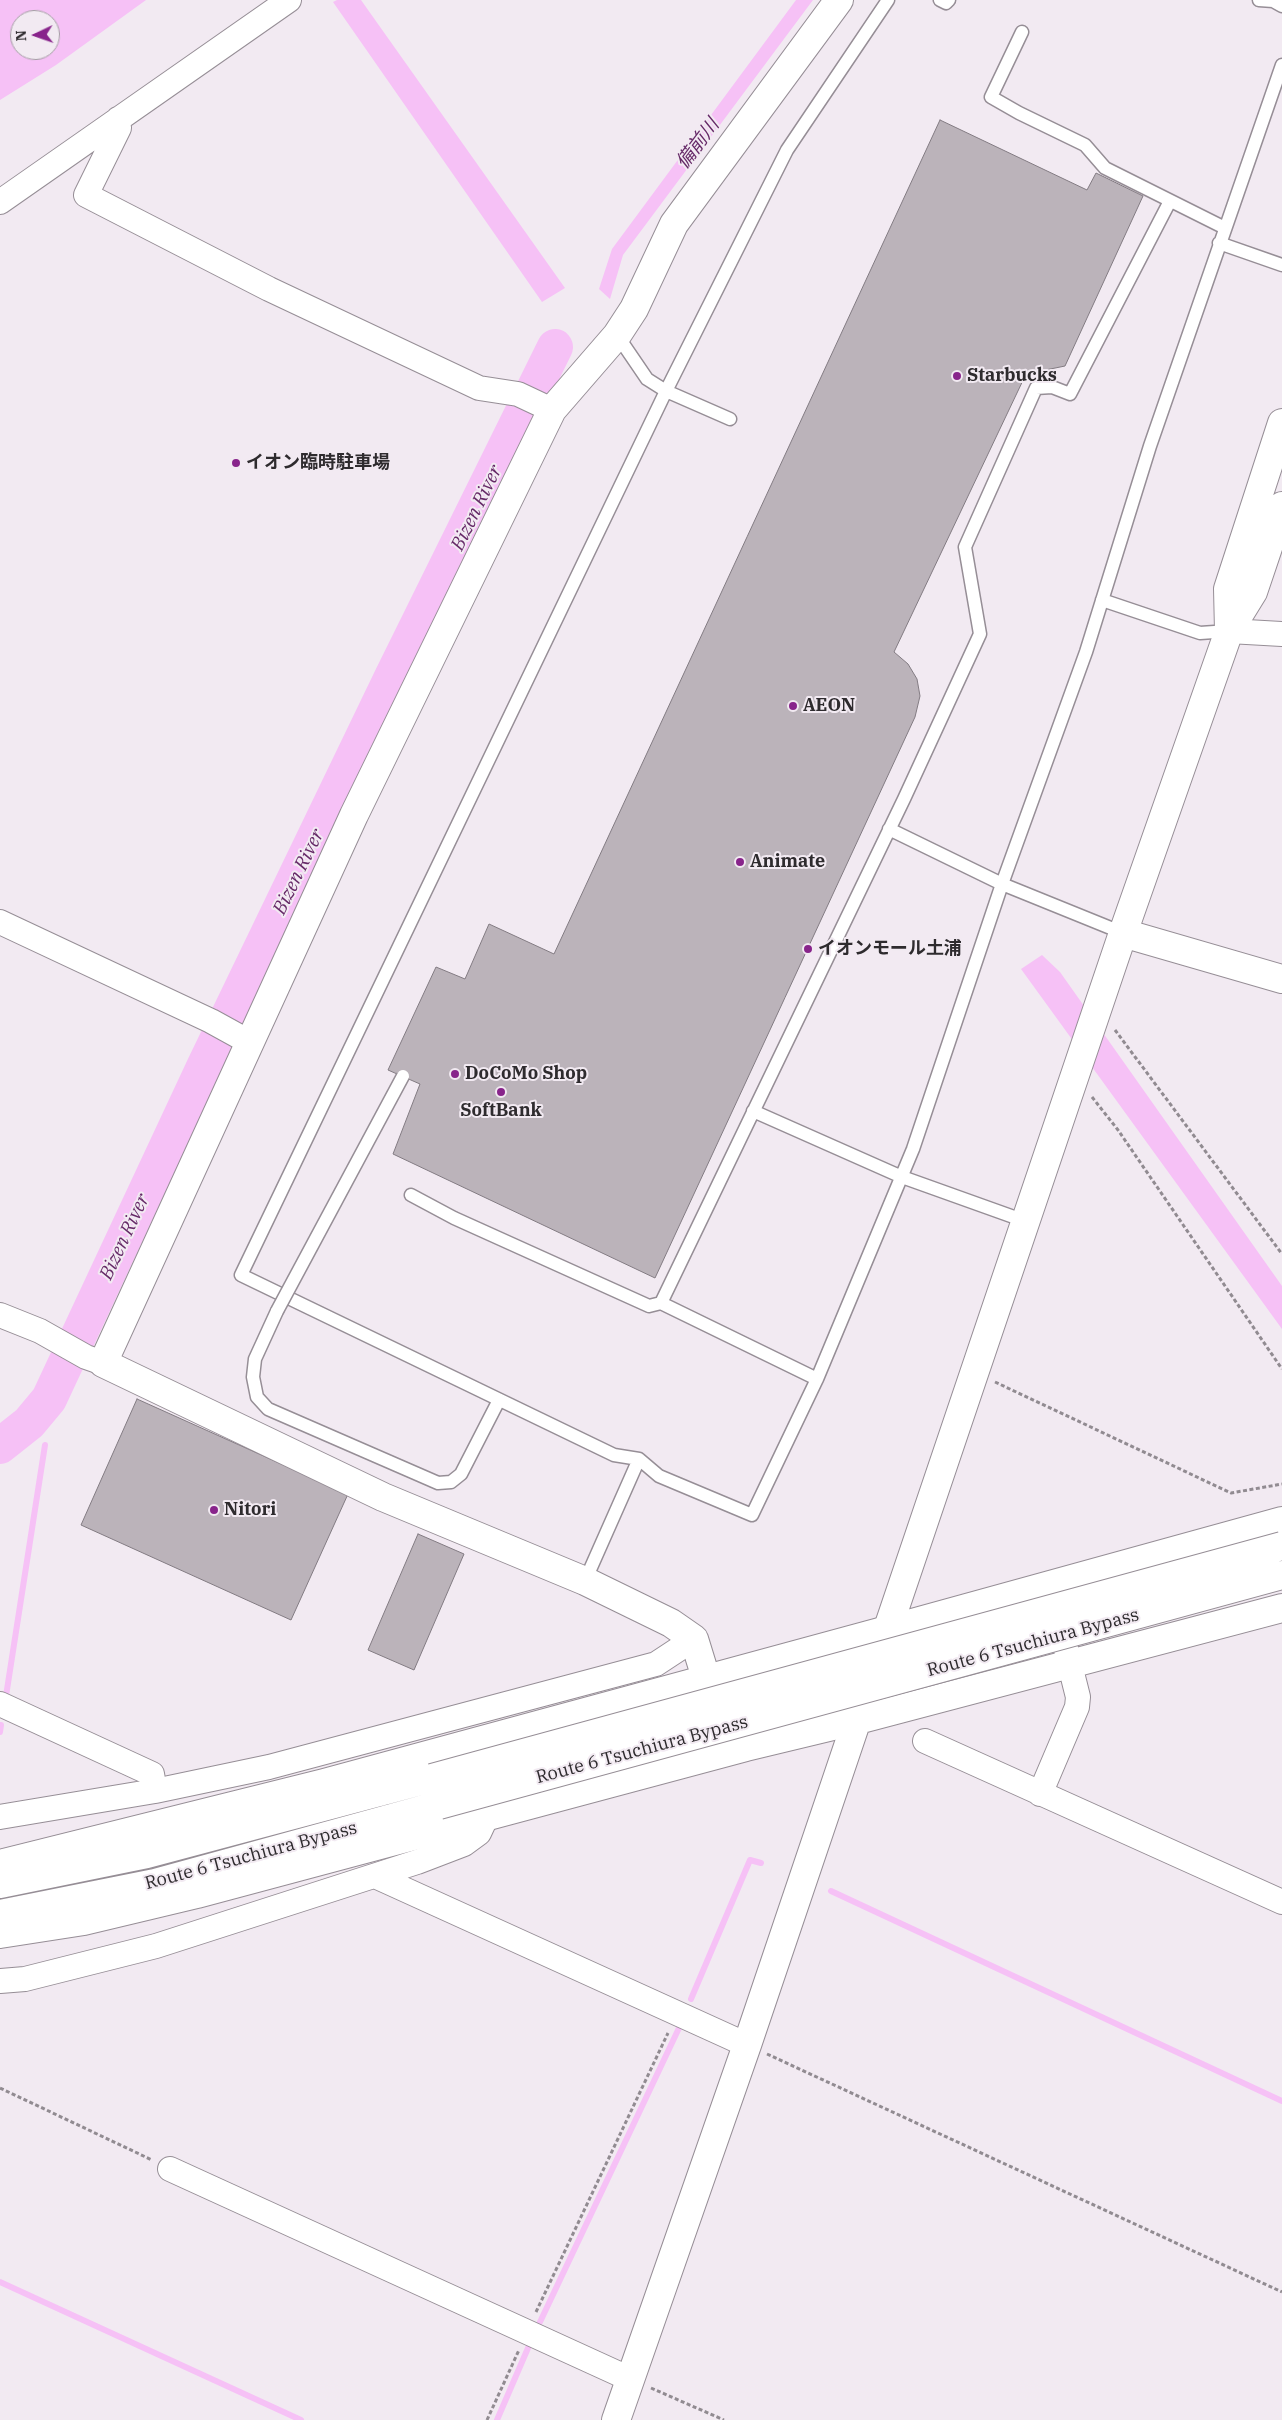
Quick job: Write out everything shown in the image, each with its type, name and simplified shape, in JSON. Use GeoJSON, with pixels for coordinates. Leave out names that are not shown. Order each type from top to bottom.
{"type":"FeatureCollection","features":[{"type":"Feature","properties":{"kind":"main road"},"geometry":{"type":"LineString","coordinates":[[746,1747],[727,1737],[714,1716],[706,1678],[694,1639],[671,1623],[585,1581],[383,1497],[94,1360],[242,1038],[354,815],[536,402],[617,335],[634,308],[674,224],[838,0]]}},
{"type":"Feature","properties":{"kind":"main road"},"geometry":{"type":"LineString","coordinates":[[1230,631],[1228,589],[1282,423]]}},
{"type":"Feature","properties":{"kind":"main road"},"geometry":{"type":"LineString","coordinates":[[616,2420],[746,2045],[1123,933],[1230,631],[1253,592],[1282,506]]}},
{"type":"Feature","properties":{"kind":"main road"},"geometry":{"type":"LineString","coordinates":[[1123,933],[1282,980]]}},
{"type":"Feature","properties":{"kind":"main road"},"geometry":{"type":"LineString","coordinates":[[0,1864],[324,1783],[1282,1522]]}},
{"type":"Feature","properties":{"kind":"main road","name":"Route 6 Tsuchiura Bypass"},"geometry":{"type":"LineString","coordinates":[[0,1884],[147,1854],[1282,1546]]}},
{"type":"Feature","properties":{"kind":"main road","name":"Route 6 Tsuchiura Bypass"},"geometry":{"type":"LineString","coordinates":[[0,1914],[155,1883],[1282,1576]]}},
{"type":"Feature","properties":{"kind":"main road"},"geometry":{"type":"LineString","coordinates":[[0,1934],[84,1921],[197,1894],[746,1747],[854,1722],[1282,1608]]}},
{"type":"Feature","properties":{"kind":"street"},"geometry":{"type":"LineString","coordinates":[[0,202],[289,0]]}},
{"type":"Feature","properties":{"kind":"street"},"geometry":{"type":"LineString","coordinates":[[118,119],[119,128],[86,195],[269,289],[479,388],[536,402]]}},
{"type":"Feature","properties":{"kind":"street"},"geometry":{"type":"LineString","coordinates":[[1230,631],[1282,634]]}},
{"type":"Feature","properties":{"kind":"street"},"geometry":{"type":"LineString","coordinates":[[0,922],[211,1021],[242,1038]]}},
{"type":"Feature","properties":{"kind":"street"},"geometry":{"type":"LineString","coordinates":[[0,1315],[40,1331],[61,1344],[94,1360]]}},
{"type":"Feature","properties":{"kind":"street"},"geometry":{"type":"LineString","coordinates":[[1040,1794],[1077,1707],[1078,1697],[1050,1585]]}},
{"type":"Feature","properties":{"kind":"street"},"geometry":{"type":"LineString","coordinates":[[0,1817],[155,1791],[269,1767],[656,1664],[694,1639]]}},
{"type":"Feature","properties":{"kind":"street"},"geometry":{"type":"LineString","coordinates":[[0,1704],[152,1774],[155,1791]]}},
{"type":"Feature","properties":{"kind":"street"},"geometry":{"type":"LineString","coordinates":[[925,1741],[1282,1902]]}},
{"type":"Feature","properties":{"kind":"street"},"geometry":{"type":"LineString","coordinates":[[0,1981],[25,1978],[156,1946],[375,1876],[464,1844],[479,1833],[486,1818]]}},
{"type":"Feature","properties":{"kind":"street"},"geometry":{"type":"LineString","coordinates":[[375,1876],[746,2045]]}},
{"type":"Feature","properties":{"kind":"street"},"geometry":{"type":"LineString","coordinates":[[170,2169],[630,2379]]}},
{"type":"Feature","properties":{"kind":"lane"},"geometry":{"type":"LineString","coordinates":[[888,0],[787,150],[666,391],[241,1275],[614,1455],[639,1459],[659,1476],[752,1516],[817,1379],[902,1177],[1002,884],[1086,652],[1148,452],[1282,65]]}},
{"type":"Feature","properties":{"kind":"lane"},"geometry":{"type":"LineString","coordinates":[[940,0],[946,3],[949,0]]}},
{"type":"Feature","properties":{"kind":"lane"},"geometry":{"type":"LineString","coordinates":[[1259,0],[1272,1],[1282,6]]}},
{"type":"Feature","properties":{"kind":"lane"},"geometry":{"type":"LineString","coordinates":[[1022,32],[991,96],[1019,113],[1085,145],[1105,168],[1225,228]]}},
{"type":"Feature","properties":{"kind":"lane"},"geometry":{"type":"LineString","coordinates":[[661,1303],[980,634],[965,547],[996,474],[1036,388],[1052,387],[1070,394],[1170,201]]}},
{"type":"Feature","properties":{"kind":"lane"},"geometry":{"type":"LineString","coordinates":[[1220,243],[1282,265]]}},
{"type":"Feature","properties":{"kind":"lane"},"geometry":{"type":"LineString","coordinates":[[617,335],[647,378],[666,391],[730,420]]}},
{"type":"Feature","properties":{"kind":"lane"},"geometry":{"type":"LineString","coordinates":[[1102,600],[1200,633],[1230,631]]}},
{"type":"Feature","properties":{"kind":"lane"},"geometry":{"type":"LineString","coordinates":[[889,828],[1002,884],[1123,933]]}},
{"type":"Feature","properties":{"kind":"lane"},"geometry":{"type":"LineString","coordinates":[[403,1076],[277,1311],[254,1359],[253,1377],[257,1397],[268,1410],[438,1483],[451,1482],[460,1474],[499,1400]]}},
{"type":"Feature","properties":{"kind":"lane"},"geometry":{"type":"LineString","coordinates":[[753,1111],[902,1177],[1025,1221]]}},
{"type":"Feature","properties":{"kind":"lane"},"geometry":{"type":"LineString","coordinates":[[411,1196],[454,1218],[649,1306],[661,1303],[817,1379]]}},
{"type":"Feature","properties":{"kind":"lane"},"geometry":{"type":"LineString","coordinates":[[585,1581],[639,1459]]}},
{"type":"Feature","properties":{"kind":"path"},"geometry":{"type":"LineString","coordinates":[[1098,1007],[1282,1254]]}},
{"type":"Feature","properties":{"kind":"path"},"geometry":{"type":"LineString","coordinates":[[1074,1077],[1118,1130],[1282,1370]]}},
{"type":"Feature","properties":{"kind":"path"},"geometry":{"type":"LineString","coordinates":[[973,1376],[985,1377],[1232,1493],[1282,1484]]}},
{"type":"Feature","properties":{"kind":"path"},"geometry":{"type":"LineString","coordinates":[[488,2420],[527,2332],[677,2013]]}},
{"type":"Feature","properties":{"kind":"path"},"geometry":{"type":"LineString","coordinates":[[746,2045],[1282,2292]]}},
{"type":"Feature","properties":{"kind":"path"},"geometry":{"type":"LineString","coordinates":[[0,2088],[170,2169]]}},
{"type":"Feature","properties":{"kind":"path"},"geometry":{"type":"LineString","coordinates":[[630,2379],[724,2420]]}},
{"type":"Feature","properties":{"kind":"water"},"geometry":{"type":"Polygon","coordinates":[[[0,0],[146,0],[56,65],[0,100],[0,0]]]}},
{"type":"Feature","properties":{"kind":"water"},"geometry":{"type":"Polygon","coordinates":[[[337,0],[361,0],[565,288],[542,302],[333,2],[337,0]]]}},
{"type":"Feature","properties":{"kind":"water","name":"備前川"},"geometry":{"type":"Polygon","coordinates":[[[796,0],[813,0],[623,255],[610,299],[599,289],[612,249],[796,0]]]}},
{"type":"Feature","properties":{"kind":"water"},"geometry":{"type":"Polygon","coordinates":[[[1042,955],[1060,972],[1282,1286],[1282,1329],[1021,969],[1042,955]]]}},
{"type":"Feature","properties":{"kind":"water"},"geometry":{"type":"Polygon","coordinates":[[[21,1417],[30,1429],[0,1449],[0,1429],[21,1417]]]}},
{"type":"Feature","properties":{"kind":"building","name":"AEON"},"geometry":{"type":"Polygon","coordinates":[[[940,120],[1087,190],[1096,173],[1143,196],[1065,366],[1026,374],[894,652],[908,664],[917,679],[920,696],[915,717],[655,1278],[393,1154],[420,1084],[388,1070],[436,967],[465,979],[489,924],[554,954],[940,120]]]}},
{"type":"Feature","properties":{"kind":"building","name":"Nitori"},"geometry":{"type":"Polygon","coordinates":[[[137,1399],[348,1494],[291,1620],[81,1525],[137,1399]]]}},
{"type":"Feature","properties":{"kind":"building"},"geometry":{"type":"Polygon","coordinates":[[[418,1534],[464,1554],[414,1670],[368,1650],[418,1534]]]}},
{"type":"Feature","properties":{"kind":"waterway","name":"Bizen River"},"geometry":{"type":"LineString","coordinates":[[0,1446],[29,1423],[49,1399],[204,1067],[392,677],[555,347]]}},
{"type":"Feature","properties":{"kind":"waterway","name":"Bizen River"},"geometry":{"type":"LineString","coordinates":[[6,1696],[45,1445]]}},
{"type":"Feature","properties":{"kind":"waterway","name":"Bizen River"},"geometry":{"type":"LineString","coordinates":[[0,1732],[1,1725]]}},
{"type":"Feature","properties":{"kind":"waterway"},"geometry":{"type":"LineString","coordinates":[[691,1999],[750,1860],[761,1863]]}},
{"type":"Feature","properties":{"kind":"waterway"},"geometry":{"type":"LineString","coordinates":[[831,1891],[1282,2101]]}},
{"type":"Feature","properties":{"kind":"waterway"},"geometry":{"type":"LineString","coordinates":[[540,2322],[679,2028]]}},
{"type":"Feature","properties":{"kind":"waterway"},"geometry":{"type":"LineString","coordinates":[[0,2282],[301,2420]]}},
{"type":"Feature","properties":{"kind":"waterway"},"geometry":{"type":"LineString","coordinates":[[497,2420],[528,2348]]}},
{"type":"Feature","properties":{"kind":"place","name":"Starbucks"},"geometry":{"type":"Point","coordinates":[957,376]}},
{"type":"Feature","properties":{"kind":"place","name":"イオン臨時駐車場"},"geometry":{"type":"Point","coordinates":[236,463]}},
{"type":"Feature","properties":{"kind":"place","name":"AEON"},"geometry":{"type":"Point","coordinates":[793,706]}},
{"type":"Feature","properties":{"kind":"place","name":"Animate"},"geometry":{"type":"Point","coordinates":[740,862]}},
{"type":"Feature","properties":{"kind":"place","name":"イオンモール土浦"},"geometry":{"type":"Point","coordinates":[808,949]}},
{"type":"Feature","properties":{"kind":"place","name":"DoCoMo Shop"},"geometry":{"type":"Point","coordinates":[455,1074]}},
{"type":"Feature","properties":{"kind":"place","name":"SoftBank"},"geometry":{"type":"Point","coordinates":[501,1092]}},
{"type":"Feature","properties":{"kind":"place","name":"Nitori"},"geometry":{"type":"Point","coordinates":[214,1510]}}]}
